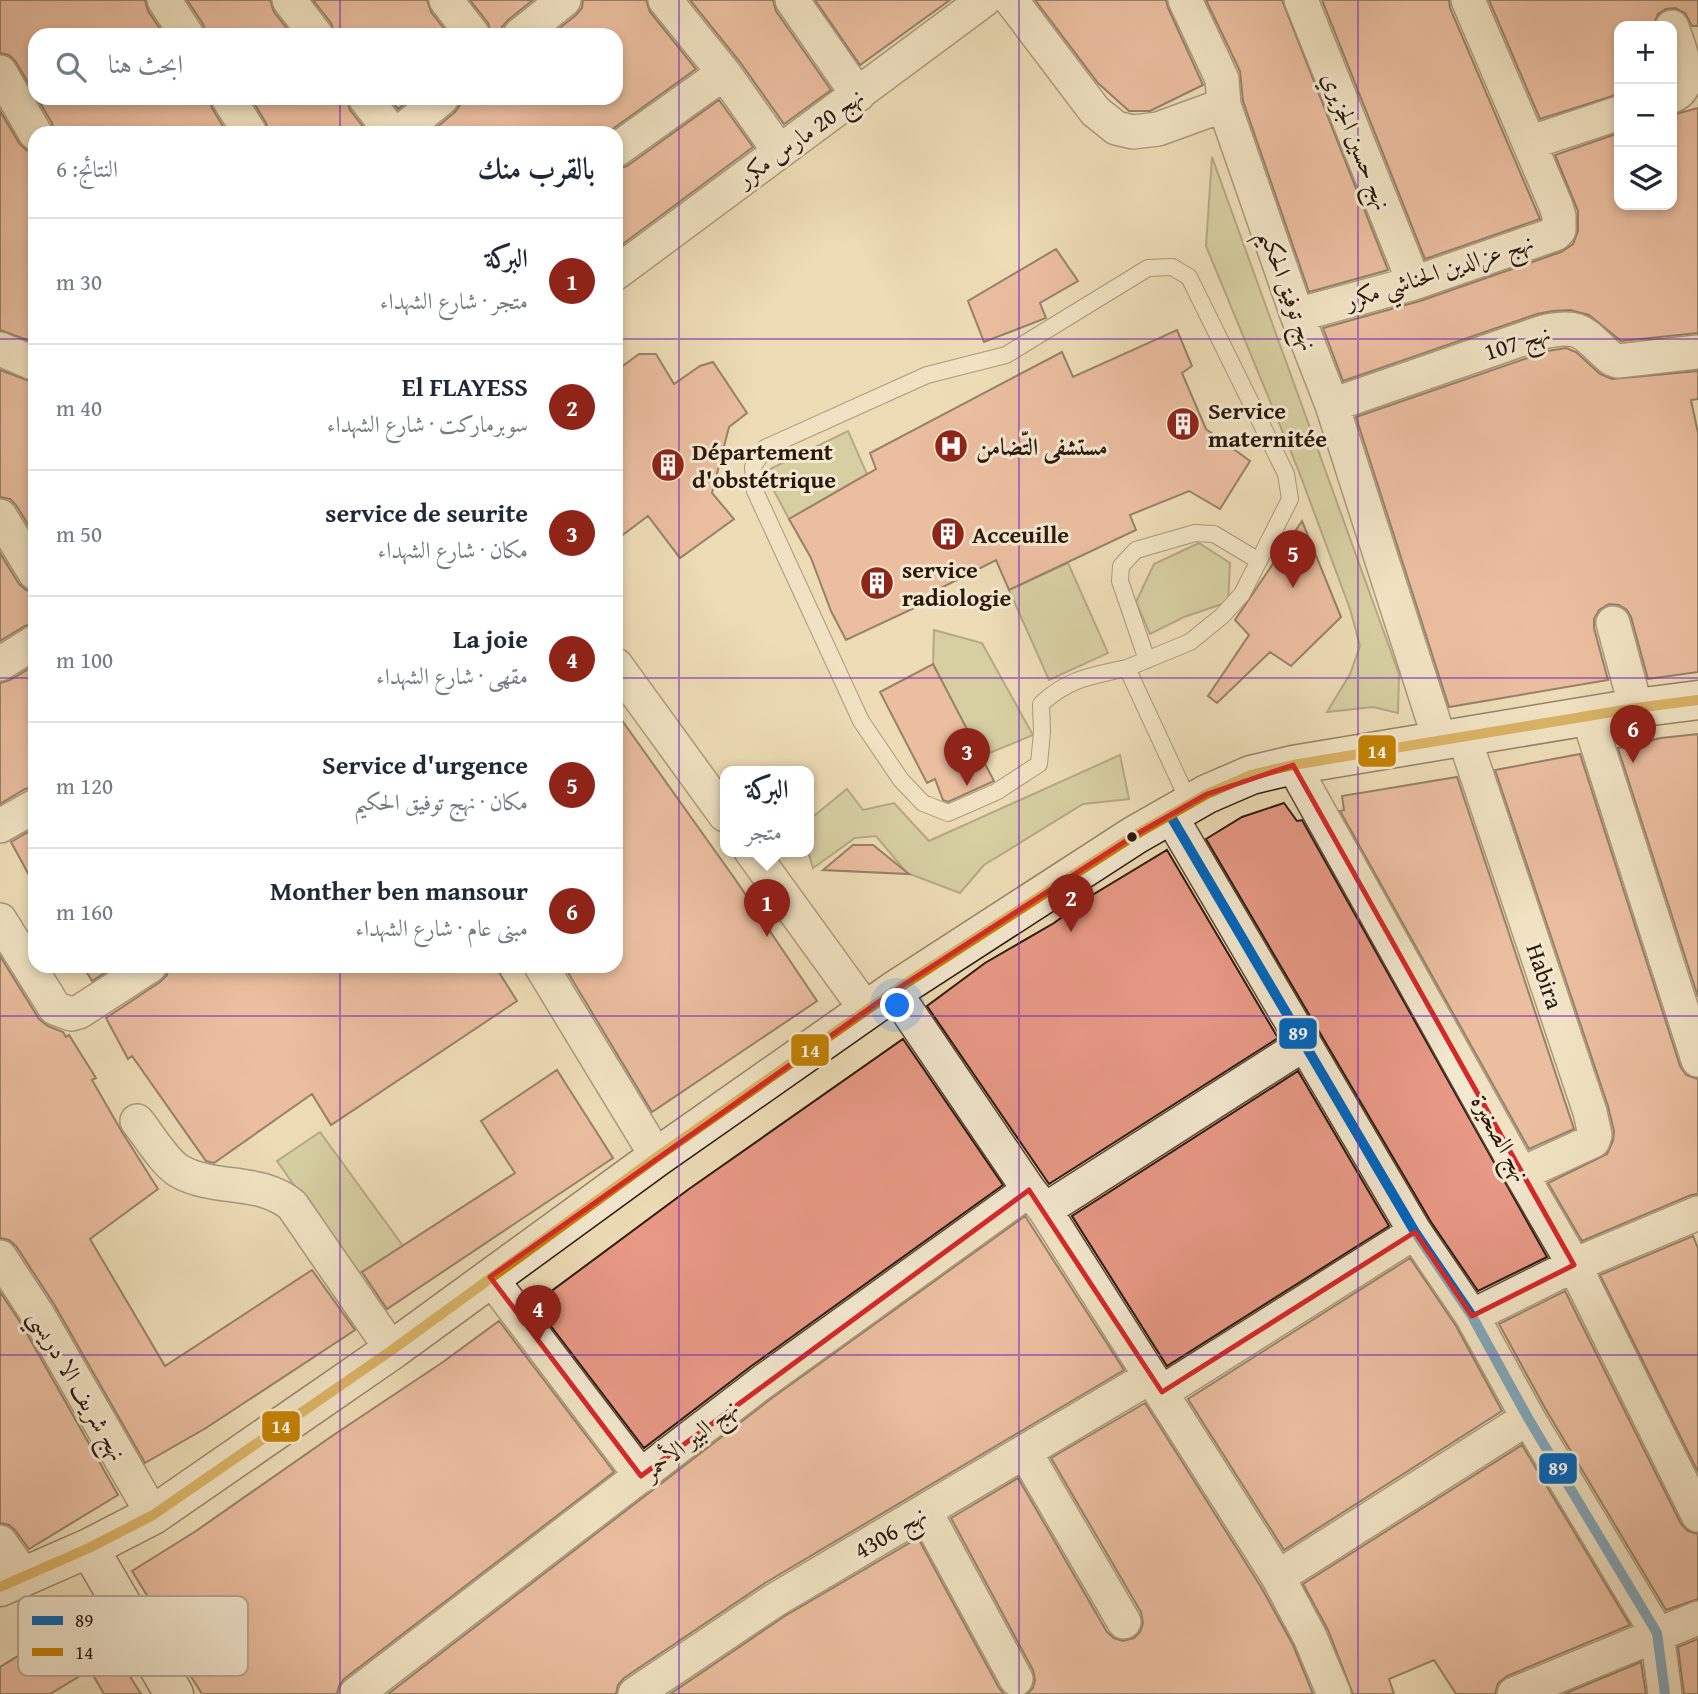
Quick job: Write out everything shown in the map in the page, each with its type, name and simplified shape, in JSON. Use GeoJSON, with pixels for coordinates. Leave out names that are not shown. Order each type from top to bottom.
{"type":"FeatureCollection","features":[{"type":"Feature","properties":{"kind":"street"},"geometry":{"type":"LineString","coordinates":[[164,0],[182,28]]}},
{"type":"Feature","properties":{"kind":"street"},"geometry":{"type":"LineString","coordinates":[[289,0],[311,28]]}},
{"type":"Feature","properties":{"kind":"street"},"geometry":{"type":"LineString","coordinates":[[446,0],[468,28]]}},
{"type":"Feature","properties":{"kind":"street"},"geometry":{"type":"LineString","coordinates":[[529,28],[564,0]]}},
{"type":"Feature","properties":{"kind":"street"},"geometry":{"type":"LineString","coordinates":[[665,0],[724,73],[779,150]]}},
{"type":"Feature","properties":{"kind":"street"},"geometry":{"type":"LineString","coordinates":[[792,0],[858,95]]}},
{"type":"Feature","properties":{"kind":"street","name":"نهج 20 مارس مكرر"},"geometry":{"type":"LineString","coordinates":[[623,268],[984,0]]}},
{"type":"Feature","properties":{"kind":"street"},"geometry":{"type":"LineString","coordinates":[[1011,0],[1095,111],[1116,128],[1133,132],[1158,129],[1224,105]]}},
{"type":"Feature","properties":{"kind":"street","name":"نهج توفيق الحكيم"},"geometry":{"type":"LineString","coordinates":[[1185,0],[1222,79],[1224,105],[1297,315],[1452,739]]}},
{"type":"Feature","properties":{"kind":"street","name":"نهج حسين الجزيري"},"geometry":{"type":"LineString","coordinates":[[1301,0],[1414,283]]}},
{"type":"Feature","properties":{"kind":"street"},"geometry":{"type":"LineString","coordinates":[[1468,0],[1529,143],[1614,115]]}},
{"type":"Feature","properties":{"kind":"street"},"geometry":{"type":"LineString","coordinates":[[1663,0],[1670,21]]}},
{"type":"Feature","properties":{"kind":"street"},"geometry":{"type":"LineString","coordinates":[[1677,44],[1685,85],[1677,93]]}},
{"type":"Feature","properties":{"kind":"street"},"geometry":{"type":"LineString","coordinates":[[0,72],[32,126]]}},
{"type":"Feature","properties":{"kind":"street"},"geometry":{"type":"LineString","coordinates":[[623,145],[724,73]]}},
{"type":"Feature","properties":{"kind":"street"},"geometry":{"type":"LineString","coordinates":[[232,105],[246,126]]}},
{"type":"Feature","properties":{"kind":"street"},"geometry":{"type":"LineString","coordinates":[[370,105],[387,126]]}},
{"type":"Feature","properties":{"kind":"street"},"geometry":{"type":"LineString","coordinates":[[408,126],[433,105]]}},
{"type":"Feature","properties":{"kind":"street","name":"نهج عزالدين الحناشي مكرر"},"geometry":{"type":"LineString","coordinates":[[1297,315],[1414,283],[1555,234],[1559,230],[1559,216],[1529,143]]}},
{"type":"Feature","properties":{"kind":"street","name":"نهج 107"},"geometry":{"type":"LineString","coordinates":[[1332,405],[1559,328],[1581,330],[1612,359],[1618,361],[1698,352]]}},
{"type":"Feature","properties":{"kind":"street"},"geometry":{"type":"LineString","coordinates":[[0,349],[28,361]]}},
{"type":"Feature","properties":{"kind":"street"},"geometry":{"type":"LineString","coordinates":[[0,516],[28,562]]}},
{"type":"Feature","properties":{"kind":"street"},"geometry":{"type":"LineString","coordinates":[[1613,623],[1636,708]]}},
{"type":"Feature","properties":{"kind":"street"},"geometry":{"type":"LineString","coordinates":[[1,661],[28,646]]}},
{"type":"Feature","properties":{"kind":"street"},"geometry":{"type":"LineString","coordinates":[[623,675],[720,808]]}},
{"type":"Feature","properties":{"kind":"street"},"geometry":{"type":"LineString","coordinates":[[0,1542],[13,1582],[153,1516],[392,1350],[657,1157],[880,1001],[1135,835],[1207,794],[1251,775],[1293,765],[1698,700]]}},
{"type":"Feature","properties":{"kind":"street"},"geometry":{"type":"LineString","coordinates":[[1588,716],[1698,1060]]}},
{"type":"Feature","properties":{"kind":"street","name":"Habira"},"geometry":{"type":"LineString","coordinates":[[1452,739],[1590,1111],[1595,1135],[1593,1141],[1578,1150],[1521,1174]]}},
{"type":"Feature","properties":{"kind":"street","name":"نهج الصخيرة"},"geometry":{"type":"LineString","coordinates":[[1293,765],[1574,1265],[1698,1515]]}},
{"type":"Feature","properties":{"kind":"street"},"geometry":{"type":"LineString","coordinates":[[0,826],[28,810]]}},
{"type":"Feature","properties":{"kind":"street"},"geometry":{"type":"LineString","coordinates":[[1180,810],[1304,1044],[1415,1232],[1472,1316],[1528,1418],[1657,1633],[1665,1694]]}},
{"type":"Feature","properties":{"kind":"street"},"geometry":{"type":"LineString","coordinates":[[756,857],[880,1001],[1037,1200],[1278,1577],[1310,1637],[1334,1694]]}},
{"type":"Feature","properties":{"kind":"street"},"geometry":{"type":"LineString","coordinates":[[0,920],[28,965]]}},
{"type":"Feature","properties":{"kind":"street"},"geometry":{"type":"LineString","coordinates":[[33,973],[55,1008],[63,1012],[79,1012],[139,973]]}},
{"type":"Feature","properties":{"kind":"street"},"geometry":{"type":"LineString","coordinates":[[545,973],[657,1157]]}},
{"type":"Feature","properties":{"kind":"street","name":"نهج البير الأحمر"},"geometry":{"type":"LineString","coordinates":[[356,1694],[761,1383],[1037,1200],[1304,1044]]}},
{"type":"Feature","properties":{"kind":"street"},"geometry":{"type":"LineString","coordinates":[[137,1121],[179,1171],[205,1180],[272,1192],[292,1205],[392,1350]]}},
{"type":"Feature","properties":{"kind":"street"},"geometry":{"type":"LineString","coordinates":[[1472,1316],[1574,1265],[1695,1223]]}},
{"type":"Feature","properties":{"kind":"street","name":"نهج 4306"},"geometry":{"type":"LineString","coordinates":[[635,1694],[775,1600],[925,1511],[1026,1452],[1156,1385],[1415,1232]]}},
{"type":"Feature","properties":{"kind":"street","name":"نهج شريف الا دريسي"},"geometry":{"type":"LineString","coordinates":[[0,1257],[38,1315],[153,1516]]}},
{"type":"Feature","properties":{"kind":"street"},"geometry":{"type":"LineString","coordinates":[[490,1277],[641,1476]]}},
{"type":"Feature","properties":{"kind":"street"},"geometry":{"type":"LineString","coordinates":[[1278,1577],[1528,1418]]}},
{"type":"Feature","properties":{"kind":"street"},"geometry":{"type":"LineString","coordinates":[[1026,1452],[1124,1622]]}},
{"type":"Feature","properties":{"kind":"street"},"geometry":{"type":"LineString","coordinates":[[925,1511],[1016,1679]]}},
{"type":"Feature","properties":{"kind":"street"},"geometry":{"type":"LineString","coordinates":[[89,1548],[117,1596]]}},
{"type":"Feature","properties":{"kind":"street"},"geometry":{"type":"LineString","coordinates":[[1514,1694],[1698,1618]]}},
{"type":"Feature","properties":{"kind":"street"},"geometry":{"type":"LineString","coordinates":[[164,1676],[174,1694]]}},
{"type":"Feature","properties":{"kind":"lane"},"geometry":{"type":"LineString","coordinates":[[1172,267],[1189,277],[1286,474],[1290,499],[1242,594],[1222,616],[1190,642],[1147,660],[1128,668],[1077,679],[1054,692],[1041,704],[1039,764],[996,792],[948,813],[923,803],[901,780],[861,721],[755,491],[753,467],[765,448],[927,375],[1006,355],[1148,268],[1172,267]]}},
{"type":"Feature","properties":{"kind":"lane"},"geometry":{"type":"LineString","coordinates":[[1147,660],[1120,581],[1121,566],[1136,550],[1195,533],[1213,534],[1259,562]]}},
{"type":"Feature","properties":{"kind":"lane"},"geometry":{"type":"LineString","coordinates":[[1128,668],[1180,810]]}},
{"type":"Feature","properties":{"kind":"highlighted area"},"geometry":{"type":"Polygon","coordinates":[[[1293,765],[1574,1265],[1472,1316],[1415,1232],[1162,1392],[1029,1190],[641,1476],[490,1277],[894,991],[1135,835],[1207,794],[1293,765]]]}},
{"type":"Feature","properties":{"kind":"green space"},"geometry":{"type":"Polygon","coordinates":[[[1212,157],[1399,674],[1398,713],[1373,707],[1327,712],[1350,674],[1360,646],[1350,609],[1298,469],[1206,246],[1212,157]]]}},
{"type":"Feature","properties":{"kind":"green space"},"geometry":{"type":"Polygon","coordinates":[[[848,431],[867,474],[789,519],[764,472],[848,431]]]}},
{"type":"Feature","properties":{"kind":"green space"},"geometry":{"type":"Polygon","coordinates":[[[1199,543],[1230,563],[1228,602],[1184,617],[1150,634],[1136,602],[1154,564],[1199,543]]]}},
{"type":"Feature","properties":{"kind":"green space"},"geometry":{"type":"Polygon","coordinates":[[[1068,563],[1108,653],[1049,680],[1009,590],[1068,563]]]}},
{"type":"Feature","properties":{"kind":"green space"},"geometry":{"type":"Polygon","coordinates":[[[934,630],[982,643],[1033,735],[980,757],[933,664],[934,630]]]}},
{"type":"Feature","properties":{"kind":"green space"},"geometry":{"type":"Polygon","coordinates":[[[1120,755],[1129,799],[1083,804],[984,865],[960,893],[907,873],[876,836],[855,838],[813,868],[810,857],[814,857],[814,816],[847,789],[863,810],[894,803],[929,841],[1120,755]]]}},
{"type":"Feature","properties":{"kind":"green space"},"geometry":{"type":"Polygon","coordinates":[[[320,1132],[403,1246],[357,1275],[277,1161],[320,1132]]]}},
{"type":"Feature","properties":{"kind":"building"},"geometry":{"type":"Polygon","coordinates":[[[0,0],[145,0],[148,11],[159,28],[28,28],[28,82],[16,62],[9,55],[0,53],[0,0]]]}},
{"type":"Feature","properties":{"kind":"building"},"geometry":{"type":"Polygon","coordinates":[[[187,0],[270,0],[274,12],[287,28],[204,28],[187,0]]]}},
{"type":"Feature","properties":{"kind":"building"},"geometry":{"type":"Polygon","coordinates":[[[313,0],[427,0],[431,12],[444,28],[333,28],[313,0]]]}},
{"type":"Feature","properties":{"kind":"building"},"geometry":{"type":"Polygon","coordinates":[[[470,0],[533,0],[502,28],[490,28],[470,0]]]}},
{"type":"Feature","properties":{"kind":"building"},"geometry":{"type":"Polygon","coordinates":[[[583,0],[646,0],[650,12],[696,69],[617,126],[438,126],[460,105],[623,105],[623,28],[560,28],[582,8],[583,0]]]}},
{"type":"Feature","properties":{"kind":"building"},"geometry":{"type":"Polygon","coordinates":[[[690,0],[773,0],[776,11],[831,90],[784,124],[740,62],[690,0]]]}},
{"type":"Feature","properties":{"kind":"building"},"geometry":{"type":"Polygon","coordinates":[[[815,0],[950,0],[860,65],[815,0]]]}},
{"type":"Feature","properties":{"kind":"building"},"geometry":{"type":"Polygon","coordinates":[[[1035,0],[1166,0],[1203,85],[1150,111],[1129,111],[1098,83],[1035,0]]]}},
{"type":"Feature","properties":{"kind":"building"},"geometry":{"type":"Polygon","coordinates":[[[1206,0],[1282,0],[1388,270],[1309,292],[1243,101],[1240,71],[1206,0]]]}},
{"type":"Feature","properties":{"kind":"building"},"geometry":{"type":"Polygon","coordinates":[[[1322,0],[1449,0],[1450,8],[1540,219],[1425,259],[1322,0]]]}},
{"type":"Feature","properties":{"kind":"building"},"geometry":{"type":"Polygon","coordinates":[[[1489,0],[1698,0],[1698,26],[1692,26],[1685,13],[1675,8],[1658,14],[1655,21],[1614,21],[1614,96],[1540,119],[1489,0]]]}},
{"type":"Feature","properties":{"kind":"building"},"geometry":{"type":"Polygon","coordinates":[[[719,100],[753,147],[623,244],[623,167],[719,100]]]}},
{"type":"Feature","properties":{"kind":"building"},"geometry":{"type":"Polygon","coordinates":[[[41,105],[211,105],[223,126],[53,126],[41,105]]]}},
{"type":"Feature","properties":{"kind":"building"},"geometry":{"type":"Polygon","coordinates":[[[255,105],[348,105],[363,126],[267,126],[255,105]]]}},
{"type":"Feature","properties":{"kind":"building"},"geometry":{"type":"Polygon","coordinates":[[[1698,108],[1698,333],[1621,341],[1589,315],[1570,310],[1553,311],[1537,314],[1343,381],[1323,328],[1420,301],[1561,252],[1573,244],[1578,231],[1578,211],[1555,155],[1614,135],[1614,210],[1677,210],[1677,114],[1698,108]]]}},
{"type":"Feature","properties":{"kind":"building"},"geometry":{"type":"Polygon","coordinates":[[[0,111],[19,143],[28,150],[28,340],[0,330],[0,111]]]}},
{"type":"Feature","properties":{"kind":"building"},"geometry":{"type":"Polygon","coordinates":[[[1056,249],[1078,281],[1040,303],[1046,318],[984,342],[968,301],[1056,249]]]}},
{"type":"Feature","properties":{"kind":"building"},"geometry":{"type":"Polygon","coordinates":[[[1177,330],[1192,366],[1182,373],[1206,429],[1250,461],[1220,509],[1189,491],[1130,515],[1136,530],[1009,590],[996,560],[937,590],[940,596],[846,640],[831,611],[811,558],[789,519],[876,469],[870,453],[1062,352],[1073,377],[1177,330]]]}},
{"type":"Feature","properties":{"kind":"building"},"geometry":{"type":"Polygon","coordinates":[[[1566,348],[1576,352],[1600,374],[1612,379],[1698,371],[1698,399],[1691,400],[1698,433],[1698,672],[1648,679],[1631,617],[1627,610],[1619,605],[1609,604],[1599,610],[1594,619],[1608,680],[1449,707],[1356,417],[1548,351],[1566,348]]]}},
{"type":"Feature","properties":{"kind":"building","name":"Département d'obstétrique"},"geometry":{"type":"Polygon","coordinates":[[[639,354],[656,354],[674,384],[700,366],[713,362],[747,413],[729,427],[712,493],[734,519],[680,558],[648,516],[623,535],[623,366],[639,354]]]}},
{"type":"Feature","properties":{"kind":"building"},"geometry":{"type":"Polygon","coordinates":[[[0,370],[28,380],[28,525],[10,499],[0,497],[0,370]]]}},
{"type":"Feature","properties":{"kind":"building"},"geometry":{"type":"Polygon","coordinates":[[[1302,521],[1341,617],[1291,666],[1270,652],[1217,703],[1208,696],[1249,635],[1235,620],[1302,521]]]}},
{"type":"Feature","properties":{"kind":"building"},"geometry":{"type":"Polygon","coordinates":[[[0,553],[19,584],[28,590],[28,625],[0,641],[0,553]]]}},
{"type":"Feature","properties":{"kind":"building"},"geometry":{"type":"Polygon","coordinates":[[[933,664],[994,781],[948,802],[943,800],[935,779],[927,783],[880,692],[933,664]]]}},
{"type":"Feature","properties":{"kind":"building"},"geometry":{"type":"Polygon","coordinates":[[[28,669],[28,788],[0,804],[0,683],[28,669]]]}},
{"type":"Feature","properties":{"kind":"building"},"geometry":{"type":"Polygon","coordinates":[[[623,722],[735,879],[817,1001],[652,1112],[568,973],[623,973],[623,722]]]}},
{"type":"Feature","properties":{"kind":"building"},"geometry":{"type":"Polygon","coordinates":[[[1698,734],[1698,997],[1618,748],[1661,738],[1698,734]]]}},
{"type":"Feature","properties":{"kind":"building"},"geometry":{"type":"Polygon","coordinates":[[[1580,754],[1680,1066],[1686,1075],[1698,1079],[1698,1194],[1582,1241],[1548,1183],[1607,1154],[1614,1131],[1608,1106],[1495,770],[1580,754]]]}},
{"type":"Feature","properties":{"kind":"building"},"geometry":{"type":"Polygon","coordinates":[[[1457,777],[1574,1129],[1529,1149],[1340,811],[1344,810],[1342,796],[1457,777]]]}},
{"type":"Feature","properties":{"kind":"building"},"geometry":{"type":"Polygon","coordinates":[[[1284,803],[1297,821],[1302,820],[1547,1257],[1478,1291],[1431,1222],[1206,839],[1242,817],[1284,803]]]}},
{"type":"Feature","properties":{"kind":"building"},"geometry":{"type":"Polygon","coordinates":[[[28,832],[28,873],[11,842],[28,832]]]}},
{"type":"Feature","properties":{"kind":"building"},"geometry":{"type":"Polygon","coordinates":[[[853,845],[873,845],[909,874],[823,870],[853,845]]]}},
{"type":"Feature","properties":{"kind":"building"},"geometry":{"type":"Polygon","coordinates":[[[1167,850],[1278,1038],[1049,1184],[927,1006],[985,963],[1054,923],[1094,894],[1167,850]]]}},
{"type":"Feature","properties":{"kind":"building"},"geometry":{"type":"Polygon","coordinates":[[[0,956],[39,1019],[63,1032],[66,1037],[69,1035],[96,1078],[92,1080],[122,1132],[158,1189],[90,1239],[165,1366],[312,1270],[355,1330],[206,1428],[145,1463],[54,1304],[16,1246],[9,1240],[0,1238],[0,956]]]}},
{"type":"Feature","properties":{"kind":"building"},"geometry":{"type":"Polygon","coordinates":[[[87,973],[104,973],[92,981],[87,973]]]}},
{"type":"Feature","properties":{"kind":"building"},"geometry":{"type":"Polygon","coordinates":[[[499,973],[517,1001],[331,1125],[312,1094],[214,1163],[206,1161],[132,1056],[128,1059],[106,1018],[167,975],[499,973]]]}},
{"type":"Feature","properties":{"kind":"building"},"geometry":{"type":"Polygon","coordinates":[[[903,1039],[1003,1185],[750,1367],[644,1448],[534,1304],[689,1189],[903,1039]]]}},
{"type":"Feature","properties":{"kind":"building"},"geometry":{"type":"Polygon","coordinates":[[[557,1070],[613,1158],[387,1309],[362,1272],[515,1173],[481,1121],[557,1070]]]}},
{"type":"Feature","properties":{"kind":"building"},"geometry":{"type":"Polygon","coordinates":[[[1298,1071],[1389,1226],[1167,1366],[1072,1216],[1298,1071]]]}},
{"type":"Feature","properties":{"kind":"building"},"geometry":{"type":"Polygon","coordinates":[[[1025,1216],[1124,1370],[765,1583],[624,1678],[618,1685],[616,1694],[388,1694],[772,1398],[1025,1216]]]}},
{"type":"Feature","properties":{"kind":"building"},"geometry":{"type":"Polygon","coordinates":[[[1693,1236],[1698,1248],[1698,1472],[1600,1275],[1693,1236]]]}},
{"type":"Feature","properties":{"kind":"building"},"geometry":{"type":"Polygon","coordinates":[[[1410,1258],[1456,1326],[1502,1411],[1284,1550],[1188,1399],[1410,1258]]]}},
{"type":"Feature","properties":{"kind":"building"},"geometry":{"type":"Polygon","coordinates":[[[1565,1291],[1681,1524],[1688,1531],[1698,1534],[1698,1599],[1666,1610],[1545,1408],[1499,1324],[1565,1291]]]}},
{"type":"Feature","properties":{"kind":"building"},"geometry":{"type":"Polygon","coordinates":[[[0,1292],[22,1325],[118,1495],[29,1549],[15,1530],[0,1523],[0,1292]]]}},
{"type":"Feature","properties":{"kind":"building"},"geometry":{"type":"Polygon","coordinates":[[[499,1321],[614,1472],[344,1679],[337,1694],[202,1694],[191,1676],[248,1676],[248,1596],[147,1596],[132,1571],[196,1531],[499,1321]]]}},
{"type":"Feature","properties":{"kind":"building"},"geometry":{"type":"Polygon","coordinates":[[[1145,1403],[1261,1587],[1293,1645],[1313,1694],[1027,1694],[1033,1688],[1035,1680],[1033,1670],[951,1518],[1018,1478],[1107,1632],[1123,1641],[1134,1638],[1143,1623],[1141,1612],[1051,1458],[1145,1403]]]}},
{"type":"Feature","properties":{"kind":"building"},"geometry":{"type":"Polygon","coordinates":[[[1522,1445],[1630,1625],[1507,1676],[1498,1683],[1495,1694],[1456,1694],[1434,1660],[1389,1679],[1394,1694],[1353,1694],[1328,1630],[1303,1584],[1522,1445]]]}},
{"type":"Feature","properties":{"kind":"building"},"geometry":{"type":"Polygon","coordinates":[[[918,1538],[1004,1694],[670,1694],[785,1616],[918,1538]]]}},
{"type":"Feature","properties":{"kind":"building"},"geometry":{"type":"Polygon","coordinates":[[[1698,1639],[1698,1694],[1684,1694],[1678,1647],[1698,1639]]]}},
{"type":"Feature","properties":{"kind":"building"},"geometry":{"type":"Polygon","coordinates":[[[18,1656],[18,1676],[80,1676],[50,1694],[0,1694],[0,1667],[18,1656]]]}},
{"type":"Feature","properties":{"kind":"building"},"geometry":{"type":"Polygon","coordinates":[[[1641,1662],[1646,1694],[1564,1694],[1641,1662]]]}},
{"type":"Feature","properties":{"kind":"building"},"geometry":{"type":"Polygon","coordinates":[[[94,1676],[130,1676],[141,1694],[104,1694],[94,1676]]]}},
{"type":"Feature","properties":{"kind":"transit line","name":"14"},"geometry":{"type":"LineString","coordinates":[[0,1587],[89,1548],[153,1515],[392,1350],[657,1157],[894,991],[1135,835],[1207,794],[1251,775],[1293,765],[1698,700]]}},
{"type":"Feature","properties":{"kind":"transit line","name":"89"},"geometry":{"type":"LineString","coordinates":[[1170,815],[1415,1232],[1472,1316],[1528,1418],[1657,1633],[1665,1694]]}},
{"type":"Feature","properties":{"kind":"place","name":"Service maternitée"},"geometry":{"type":"Point","coordinates":[1183,424]}},
{"type":"Feature","properties":{"kind":"place","name":"مستشفى التّضامن"},"geometry":{"type":"Point","coordinates":[951,446]}},
{"type":"Feature","properties":{"kind":"place","name":"Département d'obstétrique"},"geometry":{"type":"Point","coordinates":[668,465]}},
{"type":"Feature","properties":{"kind":"place","name":"Acceuille"},"geometry":{"type":"Point","coordinates":[948,534]}},
{"type":"Feature","properties":{"kind":"place","name":"service radiologie"},"geometry":{"type":"Point","coordinates":[877,583]}},
{"type":"Feature","properties":{"kind":"place","name":"Service d'urgence"},"geometry":{"type":"Point","coordinates":[1293,588]}},
{"type":"Feature","properties":{"kind":"place","name":"Monther ben mansour"},"geometry":{"type":"Point","coordinates":[1633,763]}},
{"type":"Feature","properties":{"kind":"place","name":"service de seurite"},"geometry":{"type":"Point","coordinates":[967,786]}},
{"type":"Feature","properties":{"kind":"place","name":"El FLAYESS"},"geometry":{"type":"Point","coordinates":[1071,932]}},
{"type":"Feature","properties":{"kind":"place","name":"البركة"},"geometry":{"type":"Point","coordinates":[767,937]}},
{"type":"Feature","properties":{"kind":"place","name":"La joie"},"geometry":{"type":"Point","coordinates":[538,1343]}}]}
